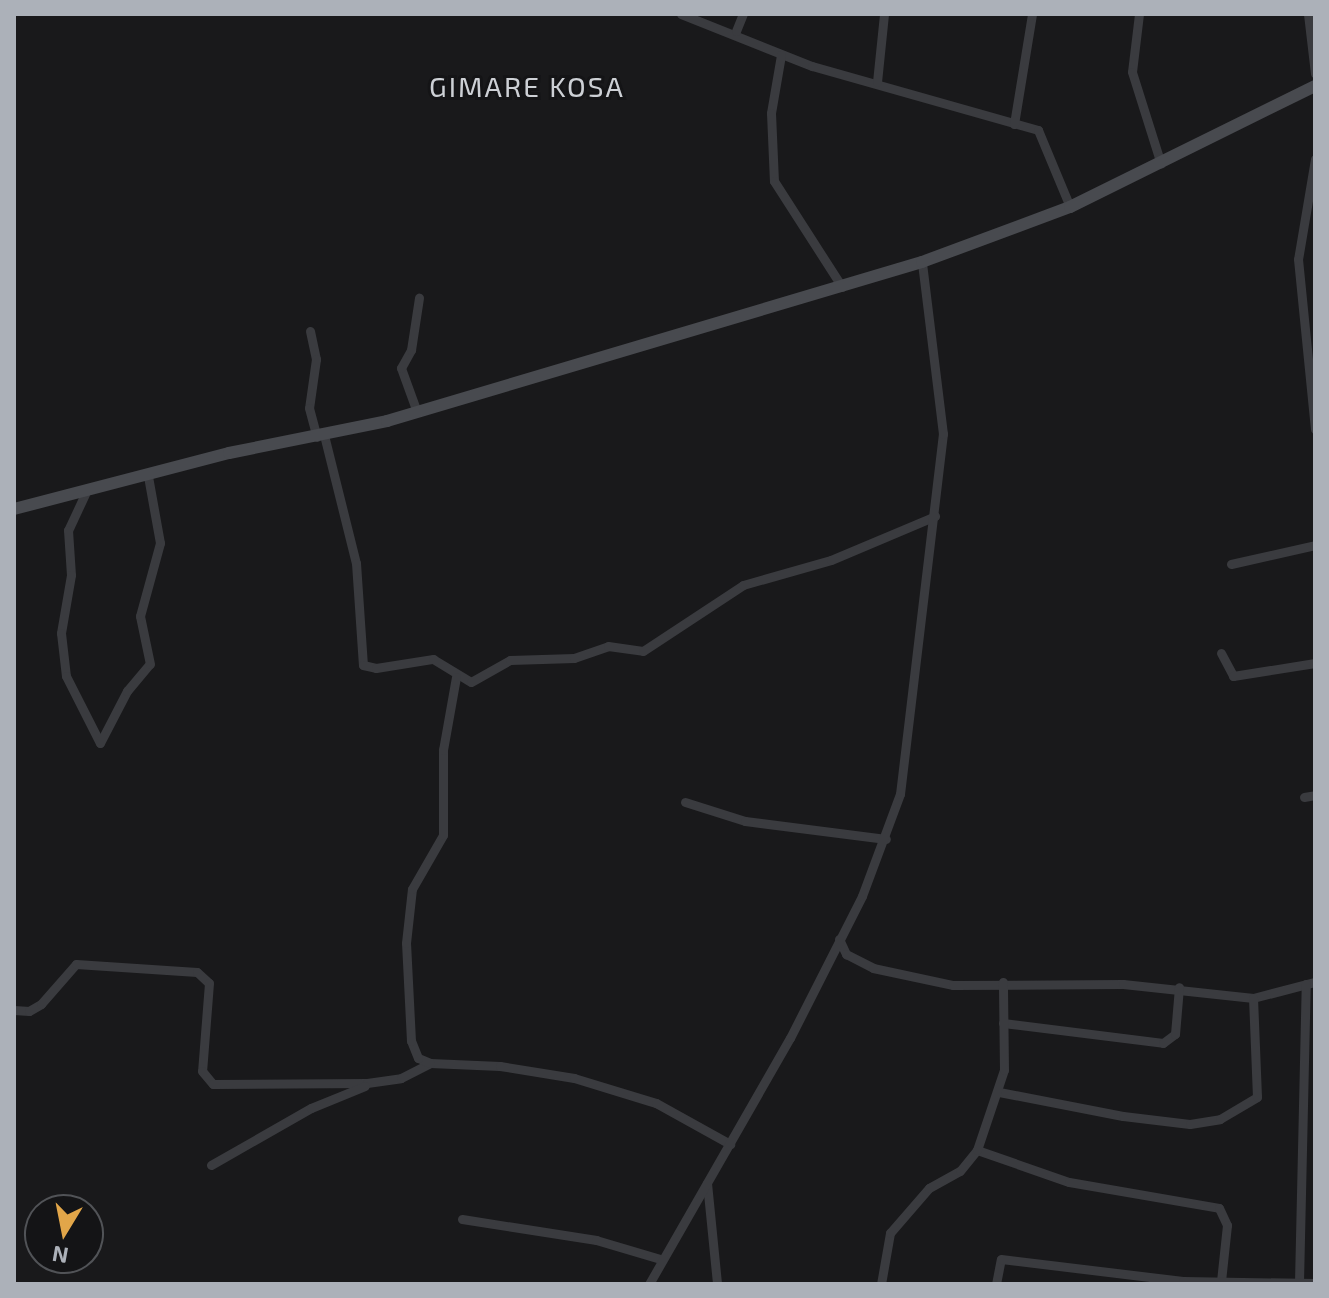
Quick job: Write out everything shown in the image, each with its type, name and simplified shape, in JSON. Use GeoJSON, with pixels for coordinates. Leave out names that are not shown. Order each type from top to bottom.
{"type":"FeatureCollection","features":[{"type":"Feature","properties":{"kind":"street"},"geometry":{"type":"LineString","coordinates":[[681,14],[736,31],[781,55],[1040,131],[1070,207]]}},
{"type":"Feature","properties":{"kind":"street"},"geometry":{"type":"LineString","coordinates":[[736,31],[743,14]]}},
{"type":"Feature","properties":{"kind":"street"},"geometry":{"type":"LineString","coordinates":[[877,82],[884,14]]}},
{"type":"Feature","properties":{"kind":"street"},"geometry":{"type":"LineString","coordinates":[[1014,124],[1032,14]]}},
{"type":"Feature","properties":{"kind":"street"},"geometry":{"type":"LineString","coordinates":[[1139,14],[1132,72],[1161,164]]}},
{"type":"Feature","properties":{"kind":"street"},"geometry":{"type":"LineString","coordinates":[[1308,14],[1315,74]]}},
{"type":"Feature","properties":{"kind":"street"},"geometry":{"type":"LineString","coordinates":[[781,55],[771,113],[774,181],[842,287]]}},
{"type":"Feature","properties":{"kind":"street"},"geometry":{"type":"LineString","coordinates":[[14,509],[417,412],[922,262],[1070,207],[1315,86]]}},
{"type":"Feature","properties":{"kind":"street"},"geometry":{"type":"LineString","coordinates":[[1315,159],[1298,259],[1315,429]]}},
{"type":"Feature","properties":{"kind":"street"},"geometry":{"type":"LineString","coordinates":[[649,1284],[660,1259],[730,1144],[831,955],[886,839],[916,699],[943,434],[922,262]]}},
{"type":"Feature","properties":{"kind":"street"},"geometry":{"type":"LineString","coordinates":[[417,412],[401,366],[411,350],[419,298]]}},
{"type":"Feature","properties":{"kind":"street"},"geometry":{"type":"LineString","coordinates":[[310,331],[316,359],[309,408],[321,436],[356,563],[363,665],[433,659],[456,677],[477,682],[510,660],[574,658],[608,646],[643,651],[743,585],[831,560],[935,516]]}},
{"type":"Feature","properties":{"kind":"street"},"geometry":{"type":"LineString","coordinates":[[85,494],[68,530],[71,575],[61,633],[66,676],[100,743],[127,691],[150,664],[140,616],[160,543],[148,476]]}},
{"type":"Feature","properties":{"kind":"street"},"geometry":{"type":"LineString","coordinates":[[1231,564],[1315,545]]}},
{"type":"Feature","properties":{"kind":"street"},"geometry":{"type":"LineString","coordinates":[[1221,653],[1231,676],[1315,663]]}},
{"type":"Feature","properties":{"kind":"street"},"geometry":{"type":"LineString","coordinates":[[456,677],[443,750],[443,835],[412,889],[406,943],[408,1028],[418,1058],[430,1063],[500,1066],[602,1085],[680,1113],[730,1144]]}},
{"type":"Feature","properties":{"kind":"street"},"geometry":{"type":"LineString","coordinates":[[685,802],[745,821],[886,839]]}},
{"type":"Feature","properties":{"kind":"street"},"geometry":{"type":"LineString","coordinates":[[839,939],[846,954]]}},
{"type":"Feature","properties":{"kind":"street"},"geometry":{"type":"LineString","coordinates":[[831,955],[846,954],[886,972],[953,985],[1003,982],[1179,987],[1253,998],[1310,983],[1299,1282]]}},
{"type":"Feature","properties":{"kind":"street"},"geometry":{"type":"LineString","coordinates":[[14,1010],[34,1009],[76,964],[197,972],[209,983],[202,1071],[208,1082],[367,1083],[401,1078],[430,1063]]}},
{"type":"Feature","properties":{"kind":"street"},"geometry":{"type":"LineString","coordinates":[[881,1284],[890,1233],[929,1188],[960,1171],[977,1150],[999,1092],[1003,982]]}},
{"type":"Feature","properties":{"kind":"street"},"geometry":{"type":"LineString","coordinates":[[1003,1023],[1163,1043],[1175,1034],[1179,987]]}},
{"type":"Feature","properties":{"kind":"street"},"geometry":{"type":"LineString","coordinates":[[999,1092],[1123,1116],[1190,1124],[1220,1119],[1257,1097],[1253,998]]}},
{"type":"Feature","properties":{"kind":"street"},"geometry":{"type":"LineString","coordinates":[[211,1165],[367,1083]]}},
{"type":"Feature","properties":{"kind":"street"},"geometry":{"type":"LineString","coordinates":[[977,1150],[1069,1182],[1219,1208],[1227,1225],[1221,1281]]}},
{"type":"Feature","properties":{"kind":"street"},"geometry":{"type":"LineString","coordinates":[[707,1183],[717,1284]]}},
{"type":"Feature","properties":{"kind":"street"},"geometry":{"type":"LineString","coordinates":[[462,1219],[596,1240],[660,1259]]}},
{"type":"Feature","properties":{"kind":"street"},"geometry":{"type":"LineString","coordinates":[[996,1284],[1001,1259],[1183,1282],[1315,1283]]}},
{"type":"Feature","properties":{"kind":"district","name":"GIMARE KOSA"},"geometry":{"type":"Point","coordinates":[527,86]}}]}
